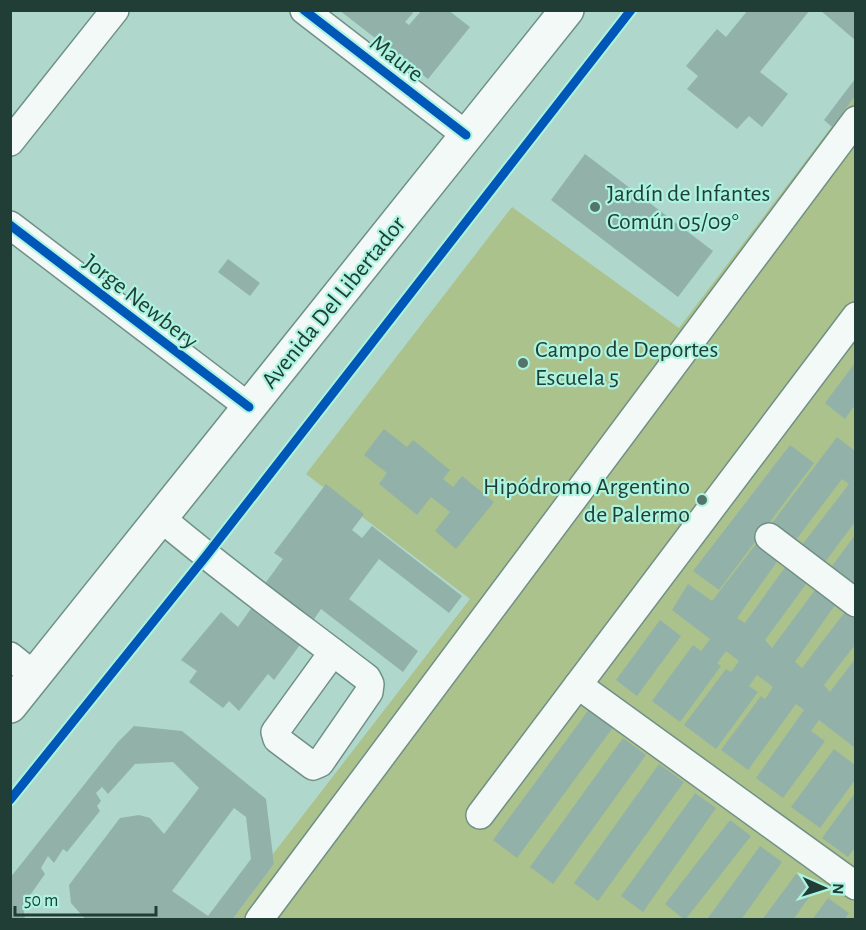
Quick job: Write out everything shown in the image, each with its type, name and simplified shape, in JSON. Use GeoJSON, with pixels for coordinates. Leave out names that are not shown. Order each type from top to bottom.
{"type":"FeatureCollection","features":[{"type":"Feature","properties":{"kind":"main road","name":"Avenida Del Libertador"},"geometry":{"type":"LineString","coordinates":[[10,706],[22,666],[161,518],[567,10]]}},
{"type":"Feature","properties":{"kind":"street"},"geometry":{"type":"LineString","coordinates":[[10,142],[115,10]]}},
{"type":"Feature","properties":{"kind":"street","name":"Maure"},"geometry":{"type":"LineString","coordinates":[[304,10],[466,135]]}},
{"type":"Feature","properties":{"kind":"street"},"geometry":{"type":"LineString","coordinates":[[259,920],[855,120]]}},
{"type":"Feature","properties":{"kind":"street","name":"Jorge Newbery"},"geometry":{"type":"LineString","coordinates":[[10,225],[249,407]]}},
{"type":"Feature","properties":{"kind":"street"},"geometry":{"type":"LineString","coordinates":[[480,815],[855,316]]}},
{"type":"Feature","properties":{"kind":"street"},"geometry":{"type":"LineString","coordinates":[[161,518],[206,556],[333,652]]}},
{"type":"Feature","properties":{"kind":"street"},"geometry":{"type":"LineString","coordinates":[[769,537],[855,603]]}},
{"type":"Feature","properties":{"kind":"street"},"geometry":{"type":"LineString","coordinates":[[578,685],[855,886]]}},
{"type":"Feature","properties":{"kind":"green space","name":"Hipódromo Argentino de Palermo"},"geometry":{"type":"Polygon","coordinates":[[[855,96],[855,919],[232,920],[274,864],[273,854],[470,599],[306,474],[512,207],[679,328],[855,96]]]}},
{"type":"Feature","properties":{"kind":"building"},"geometry":{"type":"Polygon","coordinates":[[[339,10],[410,10],[413,13],[405,22],[409,25],[422,10],[448,10],[470,27],[428,79],[339,10]]]}},
{"type":"Feature","properties":{"kind":"building"},"geometry":{"type":"Polygon","coordinates":[[[748,10],[810,10],[760,72],[788,94],[762,127],[749,116],[737,129],[687,89],[698,76],[686,66],[717,29],[726,37],[748,10]]]}},
{"type":"Feature","properties":{"kind":"building"},"geometry":{"type":"Polygon","coordinates":[[[820,10],[855,10],[855,40],[820,10]]]}},
{"type":"Feature","properties":{"kind":"building"},"geometry":{"type":"Polygon","coordinates":[[[855,79],[855,96],[832,127],[824,120],[855,79]]]}},
{"type":"Feature","properties":{"kind":"building"},"geometry":{"type":"Polygon","coordinates":[[[585,154],[713,251],[678,297],[551,200],[585,154]]]}},
{"type":"Feature","properties":{"kind":"building"},"geometry":{"type":"Polygon","coordinates":[[[228,259],[260,283],[250,296],[218,272],[228,259]]]}},
{"type":"Feature","properties":{"kind":"building"},"geometry":{"type":"Polygon","coordinates":[[[855,363],[855,405],[845,419],[825,403],[855,363]]]}},
{"type":"Feature","properties":{"kind":"building"},"geometry":{"type":"Polygon","coordinates":[[[384,429],[407,447],[413,440],[450,470],[443,479],[453,487],[462,476],[494,502],[456,549],[435,531],[450,512],[431,497],[417,515],[379,484],[387,473],[364,455],[384,429]]]}},
{"type":"Feature","properties":{"kind":"building"},"geometry":{"type":"Polygon","coordinates":[[[837,437],[855,451],[855,522],[825,562],[802,545],[849,484],[842,479],[795,541],[772,523],[837,437]]]}},
{"type":"Feature","properties":{"kind":"building"},"geometry":{"type":"Polygon","coordinates":[[[790,445],[814,463],[719,590],[693,571],[790,445]]]}},
{"type":"Feature","properties":{"kind":"building"},"geometry":{"type":"Polygon","coordinates":[[[326,484],[364,514],[352,530],[362,538],[372,526],[462,596],[449,613],[379,559],[349,599],[418,651],[403,672],[321,609],[312,622],[264,585],[283,559],[274,553],[326,484]]]}},
{"type":"Feature","properties":{"kind":"building"},"geometry":{"type":"Polygon","coordinates":[[[855,535],[855,584],[832,566],[855,535]]]}},
{"type":"Feature","properties":{"kind":"building"},"geometry":{"type":"Polygon","coordinates":[[[759,540],[781,556],[737,618],[745,623],[788,563],[809,580],[765,640],[772,648],[821,582],[840,598],[795,662],[802,668],[851,604],[855,609],[855,645],[824,685],[830,692],[855,659],[855,748],[819,720],[811,731],[825,741],[783,798],[756,778],[804,710],[796,704],[748,770],[721,750],[761,696],[765,699],[773,687],[757,675],[749,686],[758,692],[716,749],[684,725],[726,669],[731,672],[739,661],[726,651],[717,663],[721,666],[680,722],[652,701],[693,645],[701,651],[710,639],[672,610],[688,584],[712,601],[759,540]]]}},
{"type":"Feature","properties":{"kind":"building"},"geometry":{"type":"Polygon","coordinates":[[[255,603],[305,638],[274,680],[268,674],[239,711],[229,701],[223,708],[189,682],[197,671],[181,660],[221,612],[238,627],[255,603]]]}},
{"type":"Feature","properties":{"kind":"building"},"geometry":{"type":"Polygon","coordinates":[[[660,620],[681,636],[637,696],[616,680],[660,620]]]}},
{"type":"Feature","properties":{"kind":"building"},"geometry":{"type":"Polygon","coordinates":[[[590,708],[614,726],[517,858],[493,840],[590,708]]]}},
{"type":"Feature","properties":{"kind":"building"},"geometry":{"type":"Polygon","coordinates":[[[134,726],[182,731],[266,799],[274,864],[232,920],[86,920],[71,903],[69,885],[120,818],[139,815],[150,818],[164,834],[199,788],[173,762],[135,764],[108,794],[102,787],[96,793],[101,801],[97,806],[100,811],[67,852],[63,849],[54,863],[48,856],[41,868],[45,874],[23,905],[25,920],[10,920],[10,878],[118,742],[134,726]],[[234,808],[172,891],[208,916],[251,859],[246,817],[234,808]]]}},
{"type":"Feature","properties":{"kind":"building"},"geometry":{"type":"Polygon","coordinates":[[[623,738],[646,755],[553,884],[530,867],[623,738]]]}},
{"type":"Feature","properties":{"kind":"building"},"geometry":{"type":"Polygon","coordinates":[[[834,749],[855,765],[855,780],[820,828],[791,807],[834,749]]]}},
{"type":"Feature","properties":{"kind":"building"},"geometry":{"type":"Polygon","coordinates":[[[659,764],[684,782],[598,901],[574,883],[659,764]]]}},
{"type":"Feature","properties":{"kind":"building"},"geometry":{"type":"Polygon","coordinates":[[[695,793],[716,808],[643,912],[621,896],[695,793]]]}},
{"type":"Feature","properties":{"kind":"building"},"geometry":{"type":"Polygon","coordinates":[[[855,793],[855,847],[848,857],[822,838],[855,793]]]}},
{"type":"Feature","properties":{"kind":"building"},"geometry":{"type":"Polygon","coordinates":[[[730,820],[751,836],[685,920],[665,904],[730,820]]]}},
{"type":"Feature","properties":{"kind":"building"},"geometry":{"type":"Polygon","coordinates":[[[760,846],[782,862],[741,920],[711,920],[708,918],[760,846]]]}},
{"type":"Feature","properties":{"kind":"building"},"geometry":{"type":"Polygon","coordinates":[[[796,874],[815,889],[793,920],[762,920],[796,874]]]}},
{"type":"Feature","properties":{"kind":"building"},"geometry":{"type":"Polygon","coordinates":[[[828,898],[849,913],[844,920],[812,920],[828,898]]]}},
{"type":"Feature","properties":{"kind":"cycle path"},"geometry":{"type":"LineString","coordinates":[[304,10],[466,135]]}},
{"type":"Feature","properties":{"kind":"cycle path"},"geometry":{"type":"LineString","coordinates":[[10,800],[206,556],[631,10]]}},
{"type":"Feature","properties":{"kind":"cycle path"},"geometry":{"type":"LineString","coordinates":[[10,225],[249,407]]}},
{"type":"Feature","properties":{"kind":"place","name":"Jardín de Infantes Común 05/09°"},"geometry":{"type":"Point","coordinates":[595,207]}},
{"type":"Feature","properties":{"kind":"place","name":"Campo de Deportes Escuela 5"},"geometry":{"type":"Point","coordinates":[523,363]}},
{"type":"Feature","properties":{"kind":"place","name":"Hipódromo Argentino de Palermo"},"geometry":{"type":"Point","coordinates":[702,500]}}]}
